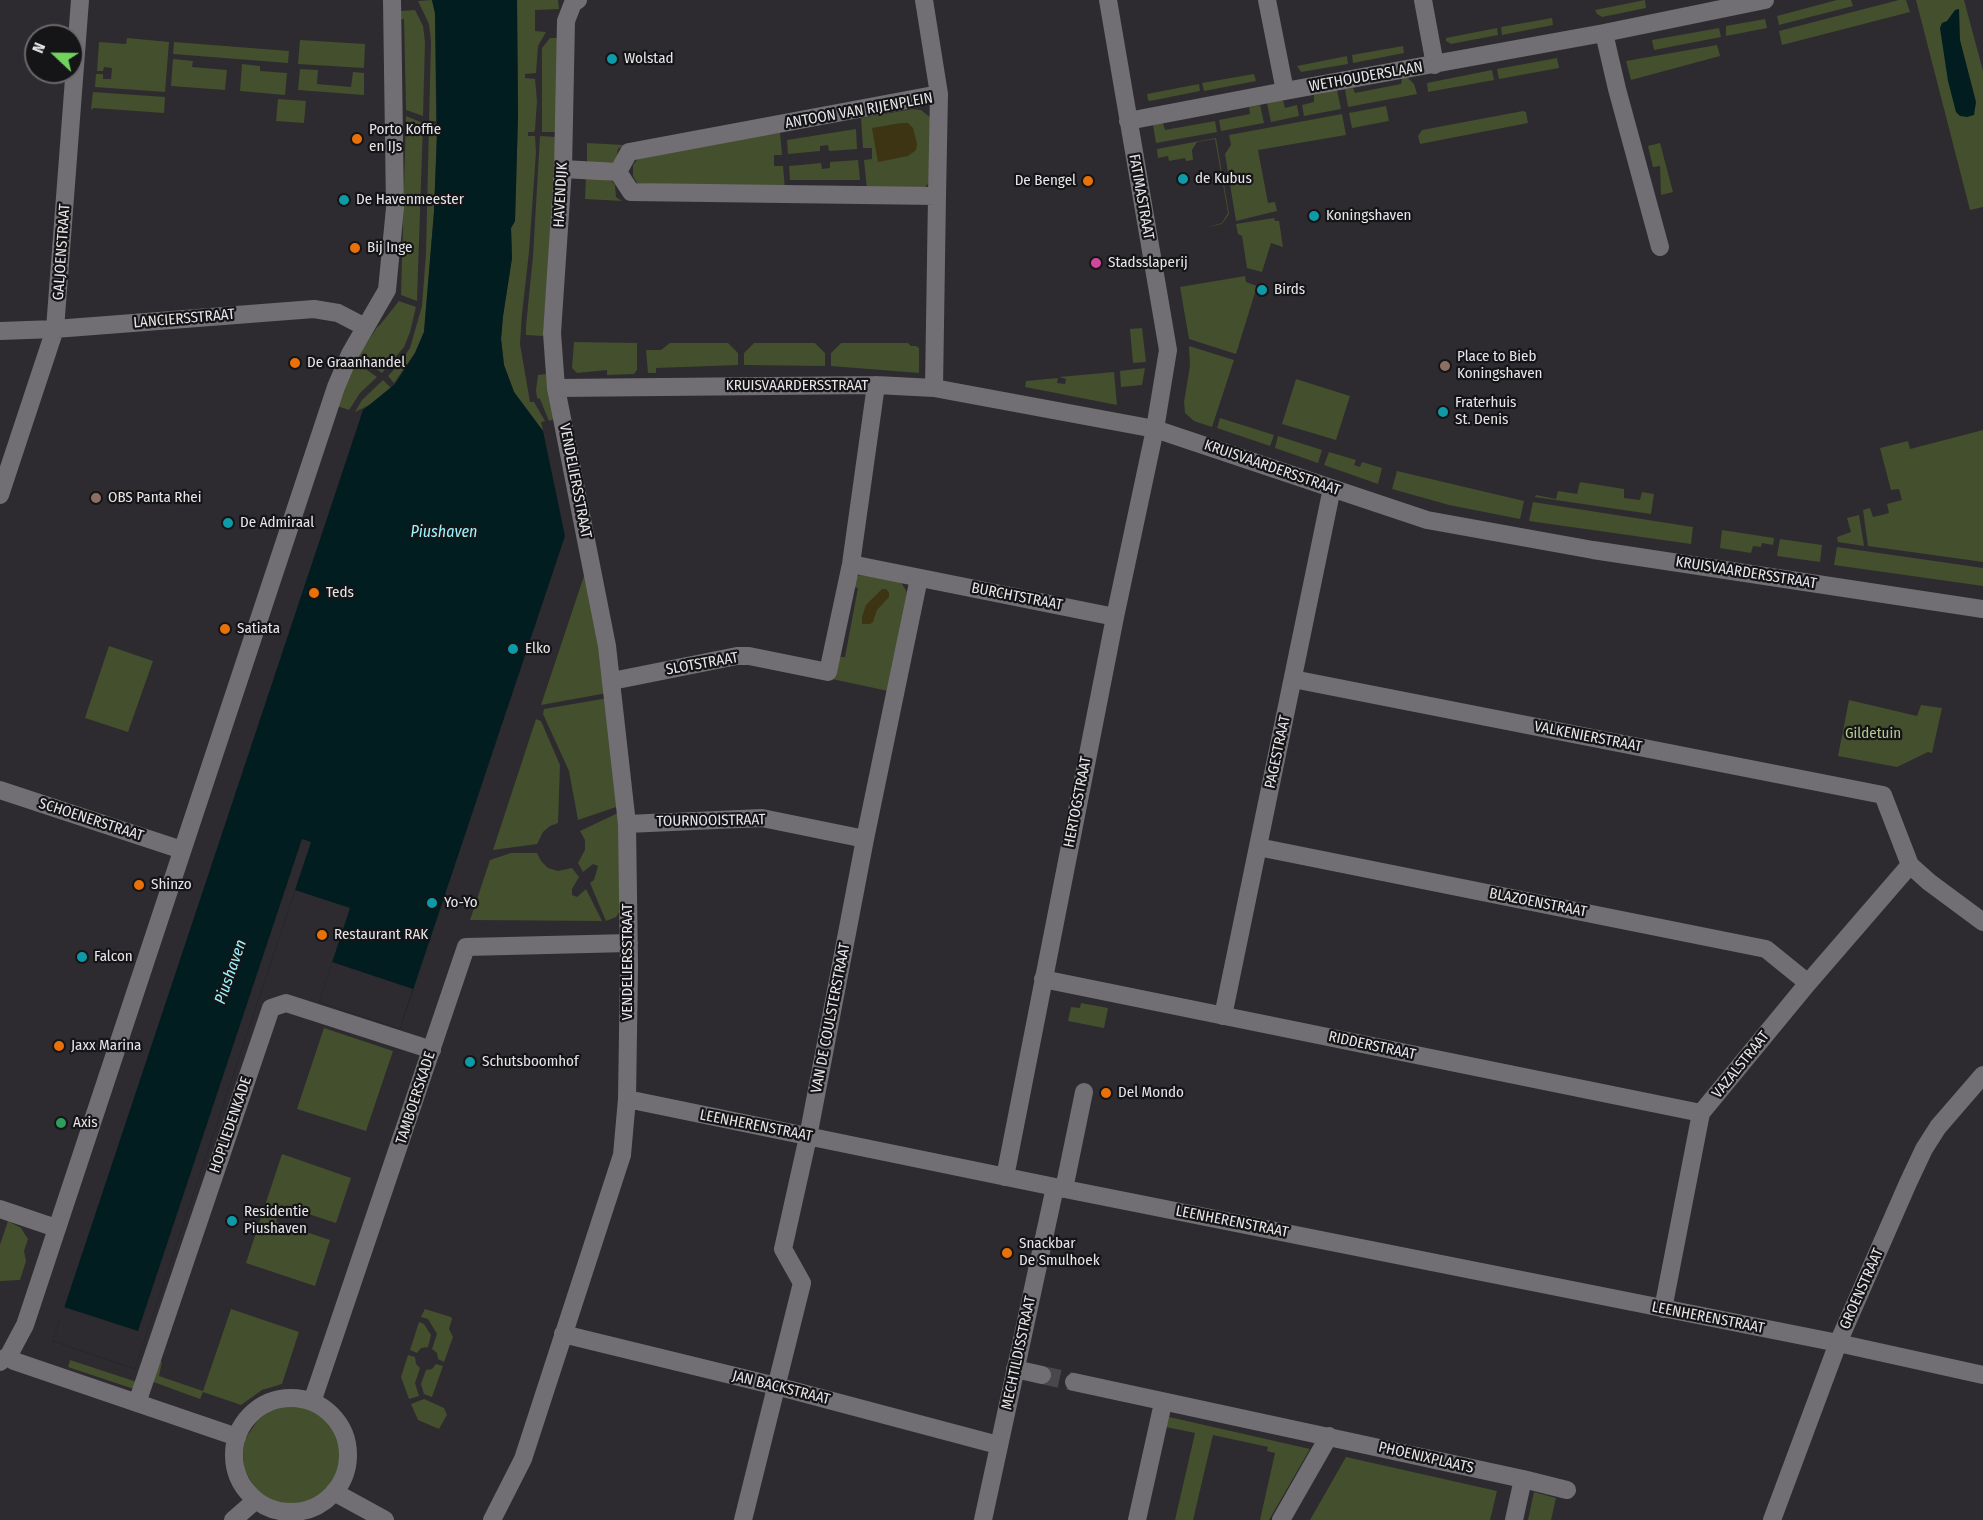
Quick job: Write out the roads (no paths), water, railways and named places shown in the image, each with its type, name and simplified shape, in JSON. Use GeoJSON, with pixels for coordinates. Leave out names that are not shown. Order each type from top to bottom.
{"type":"FeatureCollection","features":[{"type":"Feature","properties":{"kind":"street","name":"GALJOENSTRAAT"},"geometry":{"type":"LineString","coordinates":[[0,495],[55,329],[80,0]]}},
{"type":"Feature","properties":{"kind":"street"},"geometry":{"type":"LineString","coordinates":[[237,1437],[5,1359],[25,1325],[336,387],[350,354],[387,290],[395,208],[392,0]]}},
{"type":"Feature","properties":{"kind":"street"},"geometry":{"type":"LineString","coordinates":[[924,0],[939,94]]}},
{"type":"Feature","properties":{"kind":"street","name":"FATIMASTRAAT"},"geometry":{"type":"LineString","coordinates":[[1108,0],[1168,350],[1155,429]]}},
{"type":"Feature","properties":{"kind":"street"},"geometry":{"type":"LineString","coordinates":[[1268,0],[1285,91]]}},
{"type":"Feature","properties":{"kind":"street"},"geometry":{"type":"LineString","coordinates":[[1423,0],[1435,65]]}},
{"type":"Feature","properties":{"kind":"street","name":"WETHOUDERSLAAN"},"geometry":{"type":"LineString","coordinates":[[1128,122],[1604,33],[1731,4],[1765,0]]}},
{"type":"Feature","properties":{"kind":"street","name":"HAVENDIJK"},"geometry":{"type":"LineString","coordinates":[[556,388],[552,333],[562,169],[566,21],[576,1]]}},
{"type":"Feature","properties":{"kind":"street"},"geometry":{"type":"LineString","coordinates":[[1604,33],[1660,247]]}},
{"type":"Feature","properties":{"kind":"street","name":"ANTOON VAN RIJENPLEIN"},"geometry":{"type":"LineString","coordinates":[[618,172],[629,152],[939,94],[934,388]]}},
{"type":"Feature","properties":{"kind":"street"},"geometry":{"type":"LineString","coordinates":[[562,169],[618,172],[631,192],[937,196]]}},
{"type":"Feature","properties":{"kind":"street","name":"LANCIERSSTRAAT"},"geometry":{"type":"LineString","coordinates":[[0,331],[55,329],[314,309],[338,313],[365,327]]}},
{"type":"Feature","properties":{"kind":"street"},"geometry":{"type":"LineString","coordinates":[[876,385],[851,564],[919,578]]}},
{"type":"Feature","properties":{"kind":"street","name":"KRUISVAARDERSSTRAAT"},"geometry":{"type":"LineString","coordinates":[[556,388],[876,385],[934,388],[1155,429],[1426,520],[1593,550],[1983,609]]}},
{"type":"Feature","properties":{"kind":"street","name":"VENDELIERSSTRAAT"},"geometry":{"type":"LineString","coordinates":[[492,1520],[523,1459],[622,1155],[627,1099],[629,943],[627,824],[605,636],[556,388]]}},
{"type":"Feature","properties":{"kind":"street","name":"HERTOGSTRAAT"},"geometry":{"type":"LineString","coordinates":[[1005,1177],[1115,617],[1155,429]]}},
{"type":"Feature","properties":{"kind":"street","name":"PAGESTRAAT"},"geometry":{"type":"LineString","coordinates":[[1223,1016],[1332,488]]}},
{"type":"Feature","properties":{"kind":"street","name":"SLOTSTRAAT"},"geometry":{"type":"LineString","coordinates":[[612,681],[737,656],[749,656],[828,672],[851,564]]}},
{"type":"Feature","properties":{"kind":"street","name":"BURCHTSTRAAT"},"geometry":{"type":"LineString","coordinates":[[919,578],[1115,617]]}},
{"type":"Feature","properties":{"kind":"street","name":"VAN DE COULSTERSTRAAT"},"geometry":{"type":"LineString","coordinates":[[743,1520],[802,1283],[783,1249],[808,1137],[865,839],[919,578]]}},
{"type":"Feature","properties":{"kind":"street","name":"VALKENIERSTRAAT"},"geometry":{"type":"LineString","coordinates":[[1293,679],[1882,795],[1911,865]]}},
{"type":"Feature","properties":{"kind":"street","name":"SCHOENERSTRAAT"},"geometry":{"type":"LineString","coordinates":[[0,790],[182,850]]}},
{"type":"Feature","properties":{"kind":"street","name":"TOURNOOISTRAAT"},"geometry":{"type":"LineString","coordinates":[[627,824],[762,818],[865,839]]}},
{"type":"Feature","properties":{"kind":"street","name":"BLAZOENSTRAAT"},"geometry":{"type":"LineString","coordinates":[[1258,847],[1766,949],[1808,983]]}},
{"type":"Feature","properties":{"kind":"street"},"geometry":{"type":"LineString","coordinates":[[1911,865],[1929,882],[1983,922]]}},
{"type":"Feature","properties":{"kind":"street","name":"VAZALSTRAAT"},"geometry":{"type":"LineString","coordinates":[[1664,1309],[1701,1113],[1808,983],[1911,865]]}},
{"type":"Feature","properties":{"kind":"street","name":"TAMBOERSKADE"},"geometry":{"type":"LineString","coordinates":[[312,1402],[466,946],[629,943]]}},
{"type":"Feature","properties":{"kind":"street","name":"RIDDERSTRAAT"},"geometry":{"type":"LineString","coordinates":[[1043,979],[1701,1113]]}},
{"type":"Feature","properties":{"kind":"street","name":"HOPLIEDENKADE"},"geometry":{"type":"LineString","coordinates":[[137,1403],[271,1008],[286,1003],[432,1050]]}},
{"type":"Feature","properties":{"kind":"street","name":"GROENSTRAAT"},"geometry":{"type":"LineString","coordinates":[[1772,1520],[1838,1342],[1924,1149],[1938,1127],[1983,1075]]}},
{"type":"Feature","properties":{"kind":"street"},"geometry":{"type":"LineString","coordinates":[[1060,1188],[1084,1092]]}},
{"type":"Feature","properties":{"kind":"street","name":"LEENHERENSTRAAT"},"geometry":{"type":"LineString","coordinates":[[627,1099],[1005,1177],[1838,1342],[1983,1375]]}},
{"type":"Feature","properties":{"kind":"street","name":"MECHTILDISSTRAAT"},"geometry":{"type":"LineString","coordinates":[[983,1520],[1015,1369],[1060,1188]]}},
{"type":"Feature","properties":{"kind":"street"},"geometry":{"type":"LineString","coordinates":[[0,1209],[56,1228]]}},
{"type":"Feature","properties":{"kind":"street","name":"JAN BACKSTRAAT"},"geometry":{"type":"LineString","coordinates":[[563,1334],[776,1386],[998,1445]]}},
{"type":"Feature","properties":{"kind":"street"},"geometry":{"type":"LineString","coordinates":[[1015,1369],[1042,1375]]}},
{"type":"Feature","properties":{"kind":"street","name":"PHOENIXPLAATS"},"geometry":{"type":"LineString","coordinates":[[1074,1382],[1163,1403],[1329,1436],[1567,1490]]}},
{"type":"Feature","properties":{"kind":"street"},"geometry":{"type":"LineString","coordinates":[[290,1398],[312,1402],[332,1416],[341,1429],[346,1443],[347,1466],[342,1481],[327,1500],[313,1508],[296,1512],[271,1509],[256,1500],[244,1488],[237,1472],[234,1455],[237,1437],[249,1417],[268,1404],[290,1398]]}},
{"type":"Feature","properties":{"kind":"street"},"geometry":{"type":"LineString","coordinates":[[1137,1520],[1163,1403]]}},
{"type":"Feature","properties":{"kind":"street"},"geometry":{"type":"LineString","coordinates":[[1281,1520],[1329,1436]]}},
{"type":"Feature","properties":{"kind":"street"},"geometry":{"type":"LineString","coordinates":[[1514,1520],[1523,1479]]}},
{"type":"Feature","properties":{"kind":"street"},"geometry":{"type":"LineString","coordinates":[[334,1492],[385,1520]]}},
{"type":"Feature","properties":{"kind":"street"},"geometry":{"type":"LineString","coordinates":[[233,1520],[256,1500]]}},
{"type":"Feature","properties":{"kind":"water","name":"Piushaven"},"geometry":{"type":"Polygon","coordinates":[[[432,0],[517,0],[518,115],[515,221],[511,228],[512,258],[501,339],[504,365],[514,392],[543,431],[565,536],[400,1029],[319,1002],[350,908],[295,890],[135,1369],[53,1341],[363,410],[395,384],[415,353],[424,332],[434,212],[437,134],[435,13],[432,0]]]}},
{"type":"Feature","properties":{"kind":"water"},"geometry":{"type":"Polygon","coordinates":[[[1959,9],[1960,40],[1976,102],[1974,115],[1967,117],[1960,116],[1956,112],[1948,81],[1940,28],[1955,10],[1959,9]]]}},
{"type":"Feature","properties":{"kind":"tunnel"},"geometry":{"type":"LineString","coordinates":[[1042,1375],[1074,1382]]}},
{"type":"Feature","properties":{"kind":"place","name":"Wolstad"},"geometry":{"type":"Point","coordinates":[612,59]}},
{"type":"Feature","properties":{"kind":"place","name":"Porto Koffie en IJs"},"geometry":{"type":"Point","coordinates":[357,139]}},
{"type":"Feature","properties":{"kind":"place","name":"de Kubus"},"geometry":{"type":"Point","coordinates":[1183,179]}},
{"type":"Feature","properties":{"kind":"place","name":"De Bengel"},"geometry":{"type":"Point","coordinates":[1088,181]}},
{"type":"Feature","properties":{"kind":"place","name":"De Havenmeester"},"geometry":{"type":"Point","coordinates":[344,200]}},
{"type":"Feature","properties":{"kind":"place","name":"Koningshaven"},"geometry":{"type":"Point","coordinates":[1314,216]}},
{"type":"Feature","properties":{"kind":"place","name":"Bij Inge"},"geometry":{"type":"Point","coordinates":[355,248]}},
{"type":"Feature","properties":{"kind":"place","name":"Stadsslaperij"},"geometry":{"type":"Point","coordinates":[1096,263]}},
{"type":"Feature","properties":{"kind":"place","name":"Birds"},"geometry":{"type":"Point","coordinates":[1262,290]}},
{"type":"Feature","properties":{"kind":"place","name":"De Graanhandel"},"geometry":{"type":"Point","coordinates":[295,363]}},
{"type":"Feature","properties":{"kind":"place","name":"Place to Bieb Koningshaven"},"geometry":{"type":"Point","coordinates":[1445,366]}},
{"type":"Feature","properties":{"kind":"place","name":"Fraterhuis St. Denis"},"geometry":{"type":"Point","coordinates":[1443,412]}},
{"type":"Feature","properties":{"kind":"place","name":"OBS Panta Rhei"},"geometry":{"type":"Point","coordinates":[96,498]}},
{"type":"Feature","properties":{"kind":"place","name":"De Admiraal"},"geometry":{"type":"Point","coordinates":[228,523]}},
{"type":"Feature","properties":{"kind":"place","name":"Teds"},"geometry":{"type":"Point","coordinates":[314,593]}},
{"type":"Feature","properties":{"kind":"place","name":"Satiata"},"geometry":{"type":"Point","coordinates":[225,629]}},
{"type":"Feature","properties":{"kind":"place","name":"Elko"},"geometry":{"type":"Point","coordinates":[513,649]}},
{"type":"Feature","properties":{"kind":"place","name":"Shinzo"},"geometry":{"type":"Point","coordinates":[139,885]}},
{"type":"Feature","properties":{"kind":"place","name":"Yo-Yo"},"geometry":{"type":"Point","coordinates":[432,903]}},
{"type":"Feature","properties":{"kind":"place","name":"Restaurant RAK"},"geometry":{"type":"Point","coordinates":[322,935]}},
{"type":"Feature","properties":{"kind":"place","name":"Falcon"},"geometry":{"type":"Point","coordinates":[82,957]}},
{"type":"Feature","properties":{"kind":"place","name":"Jaxx Marina"},"geometry":{"type":"Point","coordinates":[59,1046]}},
{"type":"Feature","properties":{"kind":"place","name":"Schutsboomhof"},"geometry":{"type":"Point","coordinates":[470,1062]}},
{"type":"Feature","properties":{"kind":"place","name":"Del Mondo"},"geometry":{"type":"Point","coordinates":[1106,1093]}},
{"type":"Feature","properties":{"kind":"place","name":"Axis"},"geometry":{"type":"Point","coordinates":[61,1123]}},
{"type":"Feature","properties":{"kind":"place","name":"Residentie Piushaven"},"geometry":{"type":"Point","coordinates":[232,1221]}},
{"type":"Feature","properties":{"kind":"place","name":"Snackbar De Smulhoek"},"geometry":{"type":"Point","coordinates":[1007,1253]}},
{"type":"Feature","properties":{"kind":"park label","name":"Gildetuin"},"geometry":{"type":"Point","coordinates":[1873,734]}}]}
